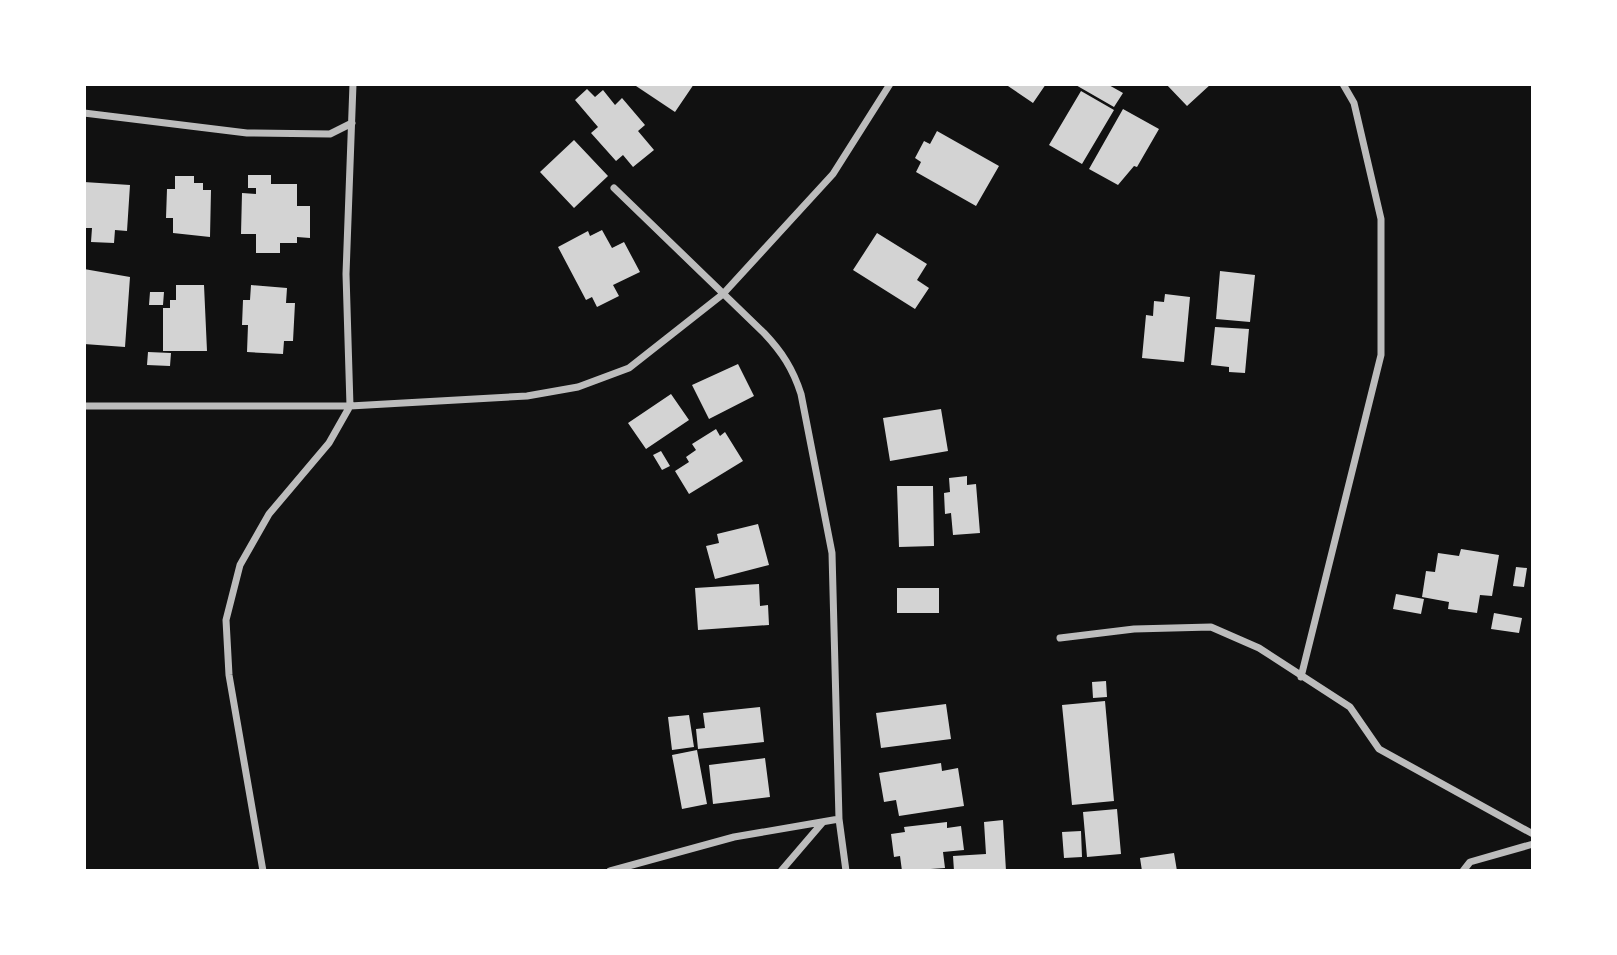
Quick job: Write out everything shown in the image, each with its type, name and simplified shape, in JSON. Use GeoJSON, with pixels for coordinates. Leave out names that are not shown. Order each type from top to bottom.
{"type":"FeatureCollection","features":[{"type":"Feature","properties":{"kind":"street"},"geometry":{"type":"LineString","coordinates":[[264,871],[229,674],[226,621],[240,565],[270,514],[329,443],[350,407],[346,274],[353,84]]}},
{"type":"Feature","properties":{"kind":"street"},"geometry":{"type":"LineString","coordinates":[[84,407],[350,407],[527,396],[578,387],[629,368],[723,294],[833,174],[890,84]]}},
{"type":"Feature","properties":{"kind":"street"},"geometry":{"type":"LineString","coordinates":[[1301,677],[1381,355],[1381,219],[1354,103],[1343,84]]}},
{"type":"Feature","properties":{"kind":"street"},"geometry":{"type":"LineString","coordinates":[[84,113],[247,133],[330,134],[352,123]]}},
{"type":"Feature","properties":{"kind":"street"},"geometry":{"type":"LineString","coordinates":[[614,188],[781,352],[801,394],[834,566],[839,819],[846,871]]}},
{"type":"Feature","properties":{"kind":"street"},"geometry":{"type":"LineString","coordinates":[[1060,638],[1134,629],[1211,627],[1259,648],[1350,707],[1379,749],[1533,834]]}},
{"type":"Feature","properties":{"kind":"street"},"geometry":{"type":"LineString","coordinates":[[610,871],[734,837],[839,819]]}},
{"type":"Feature","properties":{"kind":"street"},"geometry":{"type":"LineString","coordinates":[[782,871],[823,821]]}},
{"type":"Feature","properties":{"kind":"street"},"geometry":{"type":"LineString","coordinates":[[1463,871],[1470,862],[1533,844]]}},
{"type":"Feature","properties":{"kind":"building"},"geometry":{"type":"Polygon","coordinates":[[[633,84],[694,84],[675,112],[633,84]]]}},
{"type":"Feature","properties":{"kind":"building"},"geometry":{"type":"Polygon","coordinates":[[[1005,84],[1046,84],[1033,103],[1005,84]]]}},
{"type":"Feature","properties":{"kind":"building"},"geometry":{"type":"Polygon","coordinates":[[[1074,84],[1107,84],[1123,93],[1114,107],[1074,84]]]}},
{"type":"Feature","properties":{"kind":"building"},"geometry":{"type":"Polygon","coordinates":[[[1166,84],[1211,84],[1187,106],[1166,84]]]}},
{"type":"Feature","properties":{"kind":"building"},"geometry":{"type":"Polygon","coordinates":[[[587,89],[595,97],[603,90],[615,105],[622,98],[645,125],[638,131],[654,150],[633,167],[623,155],[616,161],[591,133],[598,127],[575,100],[587,89]]]}},
{"type":"Feature","properties":{"kind":"building"},"geometry":{"type":"Polygon","coordinates":[[[1081,91],[1114,110],[1082,164],[1049,145],[1081,91]]]}},
{"type":"Feature","properties":{"kind":"building"},"geometry":{"type":"Polygon","coordinates":[[[1123,109],[1159,129],[1137,167],[1134,166],[1118,185],[1089,169],[1123,109]]]}},
{"type":"Feature","properties":{"kind":"building"},"geometry":{"type":"Polygon","coordinates":[[[937,131],[999,166],[976,206],[916,172],[921,162],[915,158],[924,141],[930,144],[937,131]]]}},
{"type":"Feature","properties":{"kind":"building"},"geometry":{"type":"Polygon","coordinates":[[[574,140],[608,176],[574,208],[540,172],[574,140]]]}},
{"type":"Feature","properties":{"kind":"building"},"geometry":{"type":"Polygon","coordinates":[[[248,175],[271,175],[271,184],[297,184],[297,206],[310,206],[310,238],[297,237],[297,243],[280,243],[280,253],[256,253],[256,234],[241,234],[242,193],[256,194],[256,188],[248,188],[248,175]]]}},
{"type":"Feature","properties":{"kind":"building"},"geometry":{"type":"Polygon","coordinates":[[[175,176],[194,176],[194,183],[203,183],[203,190],[211,190],[210,237],[173,233],[173,218],[166,218],[167,189],[175,189],[175,176]]]}},
{"type":"Feature","properties":{"kind":"building"},"geometry":{"type":"Polygon","coordinates":[[[84,182],[130,185],[127,231],[115,230],[114,243],[91,242],[92,228],[84,228],[84,182]]]}},
{"type":"Feature","properties":{"kind":"building"},"geometry":{"type":"Polygon","coordinates":[[[602,230],[612,248],[624,242],[640,272],[613,285],[619,296],[597,307],[592,297],[586,300],[558,247],[588,231],[590,236],[602,230]]]}},
{"type":"Feature","properties":{"kind":"building"},"geometry":{"type":"Polygon","coordinates":[[[877,233],[927,264],[917,280],[929,288],[915,309],[853,270],[877,233]]]}},
{"type":"Feature","properties":{"kind":"building"},"geometry":{"type":"Polygon","coordinates":[[[84,269],[130,277],[125,347],[84,344],[84,269]]]}},
{"type":"Feature","properties":{"kind":"building"},"geometry":{"type":"Polygon","coordinates":[[[1220,271],[1255,275],[1250,322],[1216,319],[1220,271]]]}},
{"type":"Feature","properties":{"kind":"building"},"geometry":{"type":"Polygon","coordinates":[[[176,285],[204,285],[207,351],[163,351],[163,308],[170,308],[170,300],[176,300],[176,285]]]}},
{"type":"Feature","properties":{"kind":"building"},"geometry":{"type":"Polygon","coordinates":[[[251,285],[287,288],[286,303],[295,303],[293,341],[284,341],[283,354],[247,352],[248,325],[242,325],[243,300],[250,300],[251,285]]]}},
{"type":"Feature","properties":{"kind":"building"},"geometry":{"type":"Polygon","coordinates":[[[150,292],[164,292],[163,305],[149,305],[150,292]]]}},
{"type":"Feature","properties":{"kind":"building"},"geometry":{"type":"Polygon","coordinates":[[[1165,294],[1190,297],[1184,362],[1142,358],[1146,315],[1153,316],[1154,301],[1164,302],[1165,294]]]}},
{"type":"Feature","properties":{"kind":"building"},"geometry":{"type":"Polygon","coordinates":[[[1215,327],[1249,329],[1245,373],[1229,372],[1229,367],[1211,365],[1215,327]]]}},
{"type":"Feature","properties":{"kind":"building"},"geometry":{"type":"Polygon","coordinates":[[[148,352],[171,353],[170,366],[147,365],[148,352]]]}},
{"type":"Feature","properties":{"kind":"building"},"geometry":{"type":"Polygon","coordinates":[[[738,364],[754,396],[709,419],[692,385],[738,364]]]}},
{"type":"Feature","properties":{"kind":"building"},"geometry":{"type":"Polygon","coordinates":[[[671,394],[689,420],[646,449],[628,423],[671,394]]]}},
{"type":"Feature","properties":{"kind":"building"},"geometry":{"type":"Polygon","coordinates":[[[941,409],[948,451],[890,461],[883,418],[941,409]]]}},
{"type":"Feature","properties":{"kind":"building"},"geometry":{"type":"Polygon","coordinates":[[[716,429],[720,436],[725,432],[743,461],[689,494],[675,471],[689,462],[686,457],[696,450],[692,444],[716,429]]]}},
{"type":"Feature","properties":{"kind":"building"},"geometry":{"type":"Polygon","coordinates":[[[661,451],[670,466],[662,470],[653,455],[661,451]]]}},
{"type":"Feature","properties":{"kind":"building"},"geometry":{"type":"Polygon","coordinates":[[[967,476],[967,485],[976,484],[980,533],[953,535],[951,513],[945,514],[944,493],[950,492],[949,478],[967,476]]]}},
{"type":"Feature","properties":{"kind":"building"},"geometry":{"type":"Polygon","coordinates":[[[897,486],[933,486],[934,546],[899,547],[897,486]]]}},
{"type":"Feature","properties":{"kind":"building"},"geometry":{"type":"Polygon","coordinates":[[[758,524],[769,565],[715,579],[706,546],[719,543],[717,534],[758,524]]]}},
{"type":"Feature","properties":{"kind":"building"},"geometry":{"type":"Polygon","coordinates":[[[1461,549],[1499,555],[1492,596],[1480,595],[1477,613],[1448,609],[1449,602],[1422,597],[1426,571],[1435,572],[1438,553],[1459,556],[1461,549]]]}},
{"type":"Feature","properties":{"kind":"building"},"geometry":{"type":"Polygon","coordinates":[[[1516,567],[1527,568],[1524,587],[1513,586],[1516,567]]]}},
{"type":"Feature","properties":{"kind":"building"},"geometry":{"type":"Polygon","coordinates":[[[759,584],[760,606],[768,605],[769,625],[698,630],[695,588],[759,584]]]}},
{"type":"Feature","properties":{"kind":"building"},"geometry":{"type":"Polygon","coordinates":[[[897,588],[939,588],[939,613],[897,613],[897,588]]]}},
{"type":"Feature","properties":{"kind":"building"},"geometry":{"type":"Polygon","coordinates":[[[1396,594],[1424,599],[1421,614],[1393,609],[1396,594]]]}},
{"type":"Feature","properties":{"kind":"building"},"geometry":{"type":"Polygon","coordinates":[[[1494,613],[1522,618],[1519,633],[1491,629],[1494,613]]]}},
{"type":"Feature","properties":{"kind":"building"},"geometry":{"type":"Polygon","coordinates":[[[1106,681],[1107,697],[1093,698],[1092,682],[1106,681]]]}},
{"type":"Feature","properties":{"kind":"building"},"geometry":{"type":"Polygon","coordinates":[[[1105,701],[1114,801],[1072,805],[1062,705],[1105,701]]]}},
{"type":"Feature","properties":{"kind":"building"},"geometry":{"type":"Polygon","coordinates":[[[946,704],[951,739],[881,748],[876,713],[946,704]]]}},
{"type":"Feature","properties":{"kind":"building"},"geometry":{"type":"Polygon","coordinates":[[[760,707],[764,742],[698,749],[696,729],[705,728],[703,713],[760,707]]]}},
{"type":"Feature","properties":{"kind":"building"},"geometry":{"type":"Polygon","coordinates":[[[689,715],[694,747],[672,750],[668,717],[689,715]]]}},
{"type":"Feature","properties":{"kind":"building"},"geometry":{"type":"Polygon","coordinates":[[[697,750],[707,804],[682,809],[672,755],[697,750]]]}},
{"type":"Feature","properties":{"kind":"building"},"geometry":{"type":"Polygon","coordinates":[[[765,758],[770,797],[713,804],[709,765],[765,758]]]}},
{"type":"Feature","properties":{"kind":"building"},"geometry":{"type":"Polygon","coordinates":[[[941,763],[942,771],[958,768],[964,806],[899,816],[896,800],[884,802],[879,773],[941,763]]]}},
{"type":"Feature","properties":{"kind":"building"},"geometry":{"type":"Polygon","coordinates":[[[1117,809],[1121,854],[1087,857],[1083,812],[1117,809]]]}},
{"type":"Feature","properties":{"kind":"building"},"geometry":{"type":"Polygon","coordinates":[[[1003,820],[1006,871],[954,871],[953,856],[986,854],[984,822],[1003,820]]]}},
{"type":"Feature","properties":{"kind":"building"},"geometry":{"type":"Polygon","coordinates":[[[947,822],[947,828],[961,826],[964,850],[943,852],[945,868],[902,871],[900,856],[894,857],[891,834],[905,832],[904,827],[947,822]]]}},
{"type":"Feature","properties":{"kind":"building"},"geometry":{"type":"Polygon","coordinates":[[[1081,831],[1082,857],[1064,858],[1062,832],[1081,831]]]}},
{"type":"Feature","properties":{"kind":"building"},"geometry":{"type":"Polygon","coordinates":[[[1174,853],[1177,871],[1142,871],[1140,858],[1174,853]]]}}]}
